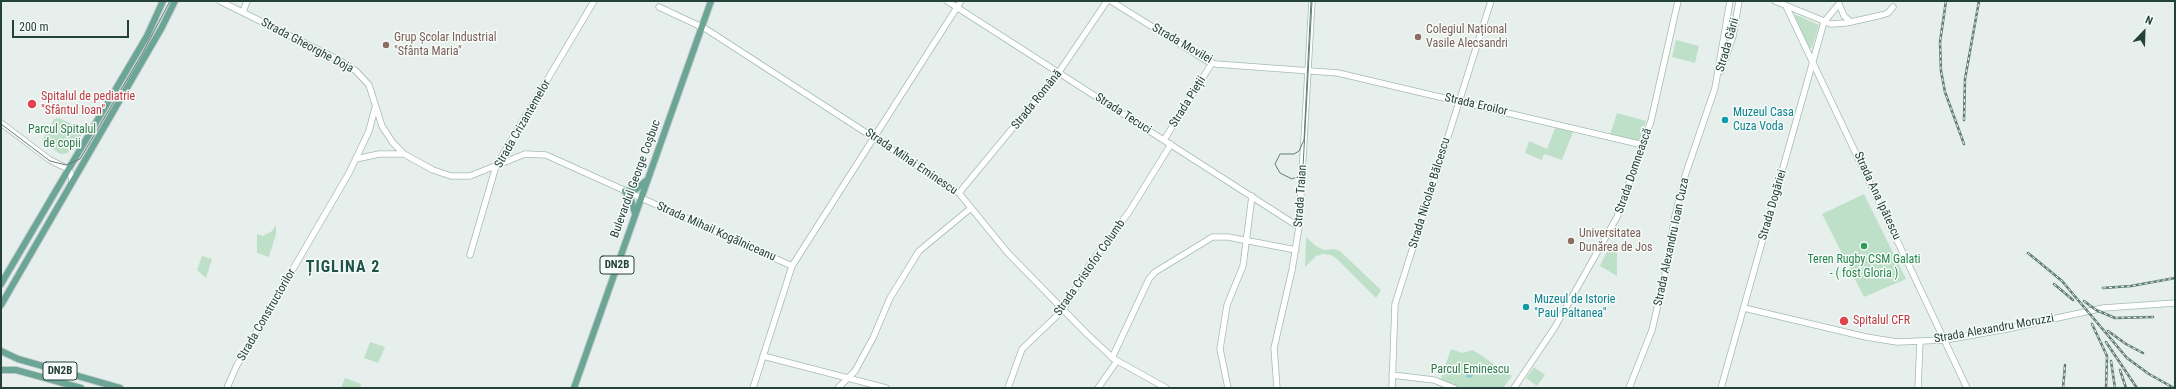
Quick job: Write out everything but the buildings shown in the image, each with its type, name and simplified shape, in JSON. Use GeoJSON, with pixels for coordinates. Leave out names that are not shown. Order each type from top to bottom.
{"type":"FeatureCollection","features":[{"type":"Feature","properties":{"kind":"main road"},"geometry":{"type":"LineString","coordinates":[[1,284],[147,36],[163,1]]}},
{"type":"Feature","properties":{"kind":"main road"},"geometry":{"type":"LineString","coordinates":[[1,305],[161,29],[175,1]]}},
{"type":"Feature","properties":{"kind":"main road","name":"Bulevardul George Coșbuc"},"geometry":{"type":"LineString","coordinates":[[574,388],[711,1]]}},
{"type":"Feature","properties":{"kind":"main road"},"geometry":{"type":"LineString","coordinates":[[635,214],[632,203],[625,191],[635,190],[648,178]]}},
{"type":"Feature","properties":{"kind":"main road","name":"DN2B"},"geometry":{"type":"LineString","coordinates":[[1,351],[18,359],[120,388]]}},
{"type":"Feature","properties":{"kind":"main road","name":"DN2B"},"geometry":{"type":"LineString","coordinates":[[1,370],[16,370],[81,388]]}},
{"type":"Feature","properties":{"kind":"street","name":"Strada Gheorghe Doja"},"geometry":{"type":"LineString","coordinates":[[220,1],[350,66],[369,85],[385,132],[393,143],[404,154],[433,170],[451,176],[470,176],[525,154],[540,153],[641,199]]}},
{"type":"Feature","properties":{"kind":"street"},"geometry":{"type":"LineString","coordinates":[[243,12],[248,1]]}},
{"type":"Feature","properties":{"kind":"street","name":"Strada Crizantemelor"},"geometry":{"type":"LineString","coordinates":[[470,255],[496,166],[594,1]]}},
{"type":"Feature","properties":{"kind":"street","name":"Strada Tecuci"},"geometry":{"type":"LineString","coordinates":[[947,1],[1299,226]]}},
{"type":"Feature","properties":{"kind":"street"},"geometry":{"type":"LineString","coordinates":[[753,388],[792,266],[961,1]]}},
{"type":"Feature","properties":{"kind":"street","name":"Strada Română"},"geometry":{"type":"LineString","coordinates":[[958,192],[1059,72],[1107,1]]}},
{"type":"Feature","properties":{"kind":"street","name":"Strada Movilei"},"geometry":{"type":"LineString","coordinates":[[1111,1],[1212,63],[1308,71]]}},
{"type":"Feature","properties":{"kind":"street","name":"Strada Traian"},"geometry":{"type":"LineString","coordinates":[[1277,388],[1274,348],[1296,250],[1299,226],[1312,1]]}},
{"type":"Feature","properties":{"kind":"street","name":"Strada Nicolae Bălcescu"},"geometry":{"type":"LineString","coordinates":[[1392,388],[1395,304],[1491,1]]}},
{"type":"Feature","properties":{"kind":"street","name":"Strada Domnească"},"geometry":{"type":"LineString","coordinates":[[1514,388],[1555,327],[1619,215],[1643,145],[1656,100],[1678,1]]}},
{"type":"Feature","properties":{"kind":"street","name":"Strada Alexandru Ioan Cuza"},"geometry":{"type":"LineString","coordinates":[[1629,388],[1652,330],[1685,176],[1715,88],[1730,1]]}},
{"type":"Feature","properties":{"kind":"street","name":"Strada Gării"},"geometry":{"type":"LineString","coordinates":[[1715,88],[1733,36],[1739,1]]}},
{"type":"Feature","properties":{"kind":"street"},"geometry":{"type":"LineString","coordinates":[[1775,1],[1824,22],[1836,24],[1882,15],[1888,13],[1893,7]]}},
{"type":"Feature","properties":{"kind":"street"},"geometry":{"type":"LineString","coordinates":[[1824,22],[1839,4],[1844,16],[1851,22]]}},
{"type":"Feature","properties":{"kind":"street","name":"Strada Ana Ipătescu"},"geometry":{"type":"LineString","coordinates":[[1786,6],[1967,388]]}},
{"type":"Feature","properties":{"kind":"street","name":"Strada Mihai Eminescu"},"geometry":{"type":"LineString","coordinates":[[659,7],[702,27],[958,192],[1008,252],[1063,310],[1115,359],[1166,388]]}},
{"type":"Feature","properties":{"kind":"street","name":"Strada Dogăriei"},"geometry":{"type":"LineString","coordinates":[[1721,388],[1824,22]]}},
{"type":"Feature","properties":{"kind":"street","name":"Strada Pieții"},"geometry":{"type":"LineString","coordinates":[[1164,140],[1212,63]]}},
{"type":"Feature","properties":{"kind":"street","name":"Strada Eroilor"},"geometry":{"type":"LineString","coordinates":[[1308,71],[1338,72],[1643,145]]}},
{"type":"Feature","properties":{"kind":"street","name":"Strada Constructorilor"},"geometry":{"type":"LineString","coordinates":[[226,388],[356,159],[371,125],[375,106]]}},
{"type":"Feature","properties":{"kind":"street"},"geometry":{"type":"LineString","coordinates":[[1,123],[50,160],[68,169],[71,174],[72,182]]}},
{"type":"Feature","properties":{"kind":"street","name":"Strada Cristofor Columb"},"geometry":{"type":"LineString","coordinates":[[1008,388],[1022,349],[1063,310],[1088,268],[1130,212],[1171,144]]}},
{"type":"Feature","properties":{"kind":"street"},"geometry":{"type":"LineString","coordinates":[[356,159],[379,154],[404,154]]}},
{"type":"Feature","properties":{"kind":"street"},"geometry":{"type":"LineString","coordinates":[[1228,388],[1220,349],[1227,305],[1242,272],[1252,196]]}},
{"type":"Feature","properties":{"kind":"street","name":"Strada Mihail Kogălniceanu"},"geometry":{"type":"LineString","coordinates":[[641,199],[792,266]]}},
{"type":"Feature","properties":{"kind":"street"},"geometry":{"type":"LineString","coordinates":[[838,388],[855,371],[890,298],[920,251],[971,208]]}},
{"type":"Feature","properties":{"kind":"street"},"geometry":{"type":"LineString","coordinates":[[1098,388],[1115,359],[1149,279],[1155,272],[1212,237],[1223,236],[1296,250]]}},
{"type":"Feature","properties":{"kind":"street","name":"Strada Alexandru Moruzzi"},"geometry":{"type":"LineString","coordinates":[[1744,308],[1879,340],[1897,342],[1945,340],[2007,329],[2094,309],[2175,303]]}},
{"type":"Feature","properties":{"kind":"street"},"geometry":{"type":"LineString","coordinates":[[1918,388],[1920,341]]}},
{"type":"Feature","properties":{"kind":"street"},"geometry":{"type":"LineString","coordinates":[[763,356],[886,388]]}},
{"type":"Feature","properties":{"kind":"street"},"geometry":{"type":"LineString","coordinates":[[1392,375],[1434,380],[1454,388]]}},
{"type":"Feature","properties":{"kind":"green space"},"geometry":{"type":"Polygon","coordinates":[[[1794,14],[1819,25],[1812,48],[1809,48],[1794,14]]]}},
{"type":"Feature","properties":{"kind":"green space"},"geometry":{"type":"Polygon","coordinates":[[[1676,40],[1699,46],[1695,63],[1672,57],[1676,40]]]}},
{"type":"Feature","properties":{"kind":"green space"},"geometry":{"type":"Polygon","coordinates":[[[1617,113],[1646,121],[1639,142],[1610,135],[1617,113]]]}},
{"type":"Feature","properties":{"kind":"green space","name":"Parcul Spitalul de copii"},"geometry":{"type":"Polygon","coordinates":[[[59,118],[84,130],[74,149],[67,153],[60,154],[42,141],[54,119],[59,118]]]}},
{"type":"Feature","properties":{"kind":"green space"},"geometry":{"type":"Polygon","coordinates":[[[1555,128],[1573,132],[1562,160],[1544,154],[1542,160],[1525,153],[1529,141],[1547,149],[1555,128]]]}},
{"type":"Feature","properties":{"kind":"green space","name":"Teren Rugby CSM Galati - ( fost Gloria )"},"geometry":{"type":"Polygon","coordinates":[[[1864,194],[1906,279],[1864,297],[1822,214],[1864,194]]]}},
{"type":"Feature","properties":{"kind":"green space"},"geometry":{"type":"Polygon","coordinates":[[[276,225],[276,234],[269,257],[257,253],[257,234],[263,236],[272,231],[276,225]]]}},
{"type":"Feature","properties":{"kind":"green space"},"geometry":{"type":"Polygon","coordinates":[[[1306,237],[1316,246],[1324,250],[1334,249],[1340,251],[1381,290],[1376,298],[1336,258],[1331,255],[1323,254],[1316,256],[1305,267],[1306,237]]]}},
{"type":"Feature","properties":{"kind":"green space"},"geometry":{"type":"Polygon","coordinates":[[[1612,242],[1617,244],[1617,276],[1600,266],[1612,242]]]}},
{"type":"Feature","properties":{"kind":"green space"},"geometry":{"type":"Polygon","coordinates":[[[202,256],[212,259],[206,278],[197,270],[202,256]]]}},
{"type":"Feature","properties":{"kind":"green space"},"geometry":{"type":"Polygon","coordinates":[[[370,342],[385,347],[378,363],[364,358],[370,342]]]}},
{"type":"Feature","properties":{"kind":"green space","name":"Parcul Eminescu"},"geometry":{"type":"Polygon","coordinates":[[[1451,349],[1462,353],[1473,350],[1512,376],[1503,388],[1456,388],[1440,381],[1451,349]]]}},
{"type":"Feature","properties":{"kind":"green space"},"geometry":{"type":"Polygon","coordinates":[[[1534,367],[1545,375],[1537,386],[1526,378],[1534,367]]]}},
{"type":"Feature","properties":{"kind":"green space"},"geometry":{"type":"Polygon","coordinates":[[[345,378],[361,384],[360,388],[341,388],[345,378]]]}},
{"type":"Feature","properties":{"kind":"water"},"geometry":{"type":"Polygon","coordinates":[[[1482,364],[1486,367],[1485,373],[1477,370],[1471,378],[1466,377],[1465,373],[1469,367],[1474,368],[1482,364]]]}},
{"type":"Feature","properties":{"kind":"tram line"},"geometry":{"type":"LineString","coordinates":[[1,124],[50,161],[66,165],[80,159],[142,54],[170,1]]}},
{"type":"Feature","properties":{"kind":"tram line"},"geometry":{"type":"LineString","coordinates":[[1311,1],[1304,140],[1299,151],[1294,154],[1280,154],[1275,164],[1280,173],[1292,179],[1299,176],[1303,167],[1312,1]]}},
{"type":"Feature","properties":{"kind":"railway"},"geometry":{"type":"LineString","coordinates":[[1946,1],[1940,42],[1941,71],[1945,92],[1964,144]]}},
{"type":"Feature","properties":{"kind":"railway"},"geometry":{"type":"LineString","coordinates":[[1964,120],[1965,79],[1979,1]]}},
{"type":"Feature","properties":{"kind":"railway"},"geometry":{"type":"LineString","coordinates":[[2028,253],[2062,281],[2127,358],[2149,374],[2174,388]]}},
{"type":"Feature","properties":{"kind":"railway"},"geometry":{"type":"LineString","coordinates":[[2103,288],[2131,286],[2175,278]]}},
{"type":"Feature","properties":{"kind":"railway"},"geometry":{"type":"LineString","coordinates":[[2054,284],[2073,300]]}},
{"type":"Feature","properties":{"kind":"railway"},"geometry":{"type":"LineString","coordinates":[[2084,301],[2096,310],[2115,318],[2153,317]]}},
{"type":"Feature","properties":{"kind":"railway"},"geometry":{"type":"LineString","coordinates":[[2092,324],[2107,356],[2106,388]]}},
{"type":"Feature","properties":{"kind":"railway"},"geometry":{"type":"LineString","coordinates":[[2108,331],[2126,344],[2143,353]]}},
{"type":"Feature","properties":{"kind":"railway"},"geometry":{"type":"LineString","coordinates":[[2106,342],[2137,388]]}},
{"type":"Feature","properties":{"kind":"railway"},"geometry":{"type":"LineString","coordinates":[[2111,361],[2115,388]]}},
{"type":"Feature","properties":{"kind":"railway"},"geometry":{"type":"LineString","coordinates":[[2063,388],[2065,365]]}},
{"type":"Feature","properties":{"kind":"railway"},"geometry":{"type":"LineString","coordinates":[[2120,370],[2126,388]]}},
{"type":"Feature","properties":{"kind":"place","name":"Colegiul Național Vasile Alecsandri"},"geometry":{"type":"Point","coordinates":[1418,37]}},
{"type":"Feature","properties":{"kind":"place","name":"Grup Școlar Industrial \"Sfânta Maria\""},"geometry":{"type":"Point","coordinates":[386,45]}},
{"type":"Feature","properties":{"kind":"place","name":"Spitalul de pediatrie \"Sfântul Ioan\""},"geometry":{"type":"Point","coordinates":[32,104]}},
{"type":"Feature","properties":{"kind":"place","name":"Muzeul Casa Cuza Voda"},"geometry":{"type":"Point","coordinates":[1725,120]}},
{"type":"Feature","properties":{"kind":"place","name":"Universitatea Dunărea de Jos"},"geometry":{"type":"Point","coordinates":[1571,241]}},
{"type":"Feature","properties":{"kind":"place","name":"Teren Rugby CSM Galati - ( fost Gloria )"},"geometry":{"type":"Point","coordinates":[1864,246]}},
{"type":"Feature","properties":{"kind":"place","name":"Muzeul de Istorie \"Paul Paltanea\""},"geometry":{"type":"Point","coordinates":[1526,307]}},
{"type":"Feature","properties":{"kind":"place","name":"Spitalul CFR"},"geometry":{"type":"Point","coordinates":[1844,321]}},
{"type":"Feature","properties":{"kind":"district","name":"ȚIGLINA 2"},"geometry":{"type":"Point","coordinates":[343,268]}}]}
